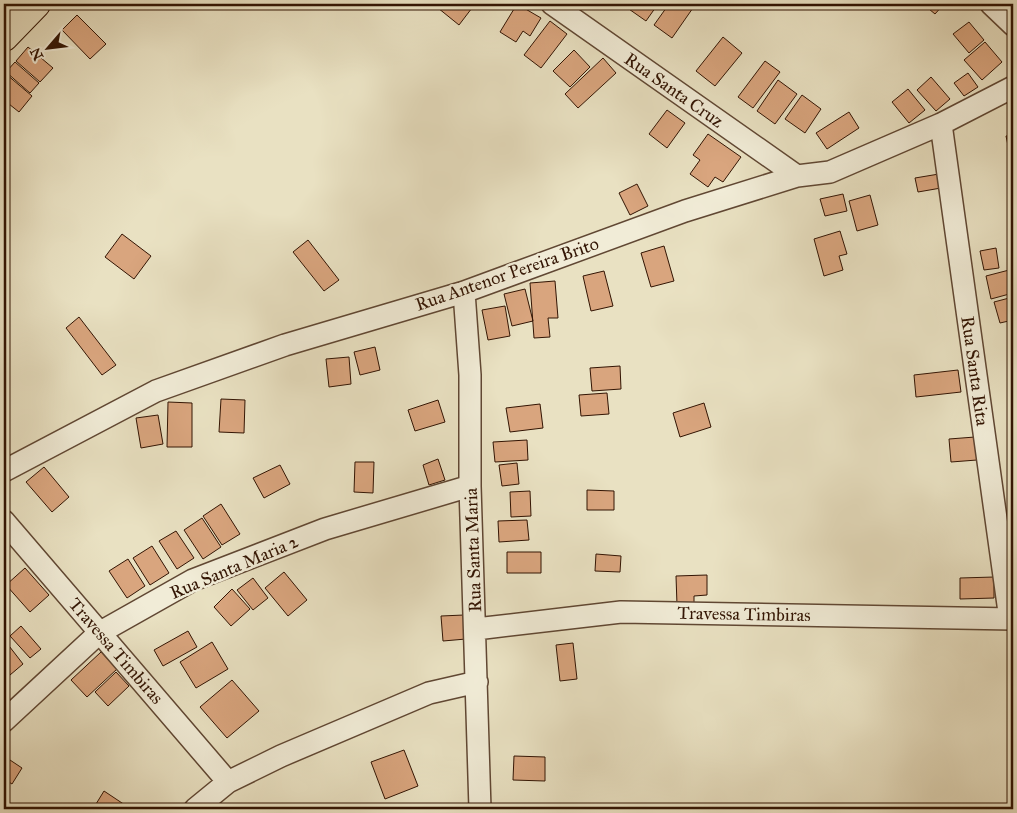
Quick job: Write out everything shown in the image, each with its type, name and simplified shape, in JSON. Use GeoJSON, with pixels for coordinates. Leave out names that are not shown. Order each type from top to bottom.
{"type":"FeatureCollection","features":[{"type":"Feature","properties":{"kind":"main road"},"geometry":{"type":"LineString","coordinates":[[4,8],[8,4]]}},
{"type":"Feature","properties":{"kind":"main road"},"geometry":{"type":"LineString","coordinates":[[4,38],[36,4]]}},
{"type":"Feature","properties":{"kind":"street","name":"Rua Santa Cruz"},"geometry":{"type":"LineString","coordinates":[[552,4],[797,176]]}},
{"type":"Feature","properties":{"kind":"street"},"geometry":{"type":"LineString","coordinates":[[991,4],[1013,25]]}},
{"type":"Feature","properties":{"kind":"street","name":"Rua Antenor Pereira Brito"},"geometry":{"type":"LineString","coordinates":[[4,471],[156,391],[285,345],[464,292],[685,211],[797,176],[830,172],[941,124],[1013,87]]}},
{"type":"Feature","properties":{"kind":"street","name":"Rua Santa Rita"},"geometry":{"type":"LineString","coordinates":[[941,124],[1012,619]]}},
{"type":"Feature","properties":{"kind":"street","name":"Rua Santa Maria"},"geometry":{"type":"LineString","coordinates":[[464,292],[470,375],[470,486],[476,629],[480,809]]}},
{"type":"Feature","properties":{"kind":"street","name":"Rua Santa Maria 2"},"geometry":{"type":"LineString","coordinates":[[4,721],[99,633],[193,580],[325,529],[470,486]]}},
{"type":"Feature","properties":{"kind":"street","name":"Travessa Timbiras"},"geometry":{"type":"LineString","coordinates":[[4,521],[228,782]]}},
{"type":"Feature","properties":{"kind":"street","name":"Travessa Timbiras"},"geometry":{"type":"LineString","coordinates":[[476,629],[621,612],[1012,619]]}},
{"type":"Feature","properties":{"kind":"street"},"geometry":{"type":"LineString","coordinates":[[195,809],[228,782],[281,756],[429,693],[477,682]]}},
{"type":"Feature","properties":{"kind":"building"},"geometry":{"type":"Polygon","coordinates":[[[441,4],[475,4],[459,25],[438,8],[441,4]]]}},
{"type":"Feature","properties":{"kind":"building"},"geometry":{"type":"Polygon","coordinates":[[[517,4],[541,18],[530,36],[523,31],[516,42],[500,32],[517,4]]]}},
{"type":"Feature","properties":{"kind":"building"},"geometry":{"type":"Polygon","coordinates":[[[628,4],[658,4],[646,21],[626,7],[628,4]]]}},
{"type":"Feature","properties":{"kind":"building"},"geometry":{"type":"Polygon","coordinates":[[[669,4],[695,5],[672,38],[654,25],[669,4]]]}},
{"type":"Feature","properties":{"kind":"building"},"geometry":{"type":"Polygon","coordinates":[[[923,4],[944,4],[935,14],[923,4]]]}},
{"type":"Feature","properties":{"kind":"building"},"geometry":{"type":"Polygon","coordinates":[[[77,15],[106,44],[90,59],[62,30],[77,15]]]}},
{"type":"Feature","properties":{"kind":"building"},"geometry":{"type":"Polygon","coordinates":[[[550,21],[567,34],[541,68],[524,55],[550,21]]]}},
{"type":"Feature","properties":{"kind":"building"},"geometry":{"type":"Polygon","coordinates":[[[969,22],[984,40],[969,53],[953,34],[969,22]]]}},
{"type":"Feature","properties":{"kind":"building"},"geometry":{"type":"Polygon","coordinates":[[[723,37],[742,53],[715,86],[696,71],[723,37]]]}},
{"type":"Feature","properties":{"kind":"building"},"geometry":{"type":"Polygon","coordinates":[[[985,42],[1002,62],[982,80],[964,60],[985,42]]]}},
{"type":"Feature","properties":{"kind":"building"},"geometry":{"type":"Polygon","coordinates":[[[28,47],[53,68],[40,82],[16,61],[28,47]]]}},
{"type":"Feature","properties":{"kind":"building"},"geometry":{"type":"Polygon","coordinates":[[[574,50],[590,67],[570,87],[553,71],[574,50]]]}},
{"type":"Feature","properties":{"kind":"building"},"geometry":{"type":"Polygon","coordinates":[[[603,58],[616,73],[578,108],[565,94],[603,58]]]}},
{"type":"Feature","properties":{"kind":"building"},"geometry":{"type":"Polygon","coordinates":[[[765,61],[780,72],[753,108],[738,97],[765,61]]]}},
{"type":"Feature","properties":{"kind":"building"},"geometry":{"type":"Polygon","coordinates":[[[15,62],[39,83],[30,93],[6,72],[15,62]]]}},
{"type":"Feature","properties":{"kind":"building"},"geometry":{"type":"Polygon","coordinates":[[[968,73],[978,87],[964,96],[954,83],[968,73]]]}},
{"type":"Feature","properties":{"kind":"building"},"geometry":{"type":"Polygon","coordinates":[[[6,74],[32,96],[19,112],[4,100],[6,74]]]}},
{"type":"Feature","properties":{"kind":"building"},"geometry":{"type":"Polygon","coordinates":[[[931,77],[950,99],[936,111],[917,90],[931,77]]]}},
{"type":"Feature","properties":{"kind":"building"},"geometry":{"type":"Polygon","coordinates":[[[778,80],[797,94],[775,124],[757,111],[778,80]]]}},
{"type":"Feature","properties":{"kind":"building"},"geometry":{"type":"Polygon","coordinates":[[[908,89],[925,110],[909,123],[892,102],[908,89]]]}},
{"type":"Feature","properties":{"kind":"building"},"geometry":{"type":"Polygon","coordinates":[[[802,95],[821,109],[805,133],[785,119],[802,95]]]}},
{"type":"Feature","properties":{"kind":"building"},"geometry":{"type":"Polygon","coordinates":[[[667,110],[685,123],[667,148],[649,134],[667,110]]]}},
{"type":"Feature","properties":{"kind":"building"},"geometry":{"type":"Polygon","coordinates":[[[849,112],[859,128],[827,149],[816,133],[849,112]]]}},
{"type":"Feature","properties":{"kind":"building"},"geometry":{"type":"Polygon","coordinates":[[[708,134],[741,157],[723,182],[715,177],[708,187],[690,174],[700,160],[693,155],[708,134]]]}},
{"type":"Feature","properties":{"kind":"building"},"geometry":{"type":"Polygon","coordinates":[[[1013,135],[1013,169],[1006,136],[1013,135]]]}},
{"type":"Feature","properties":{"kind":"building"},"geometry":{"type":"Polygon","coordinates":[[[939,174],[941,188],[918,192],[915,178],[939,174]]]}},
{"type":"Feature","properties":{"kind":"building"},"geometry":{"type":"Polygon","coordinates":[[[637,184],[648,206],[630,215],[619,193],[637,184]]]}},
{"type":"Feature","properties":{"kind":"building"},"geometry":{"type":"Polygon","coordinates":[[[843,194],[847,211],[825,216],[820,199],[843,194]]]}},
{"type":"Feature","properties":{"kind":"building"},"geometry":{"type":"Polygon","coordinates":[[[870,195],[878,225],[857,231],[849,201],[870,195]]]}},
{"type":"Feature","properties":{"kind":"building"},"geometry":{"type":"Polygon","coordinates":[[[840,231],[847,254],[839,256],[843,270],[824,276],[814,239],[840,231]]]}},
{"type":"Feature","properties":{"kind":"building"},"geometry":{"type":"Polygon","coordinates":[[[122,234],[151,256],[134,279],[105,257],[122,234]]]}},
{"type":"Feature","properties":{"kind":"building"},"geometry":{"type":"Polygon","coordinates":[[[308,240],[339,280],[324,291],[293,252],[308,240]]]}},
{"type":"Feature","properties":{"kind":"building"},"geometry":{"type":"Polygon","coordinates":[[[664,246],[674,281],[651,287],[641,253],[664,246]]]}},
{"type":"Feature","properties":{"kind":"building"},"geometry":{"type":"Polygon","coordinates":[[[996,248],[999,268],[984,270],[980,251],[996,248]]]}},
{"type":"Feature","properties":{"kind":"building"},"geometry":{"type":"Polygon","coordinates":[[[1013,269],[1013,293],[991,299],[986,276],[1013,269]]]}},
{"type":"Feature","properties":{"kind":"building"},"geometry":{"type":"Polygon","coordinates":[[[604,271],[613,306],[591,311],[583,276],[604,271]]]}},
{"type":"Feature","properties":{"kind":"building"},"geometry":{"type":"Polygon","coordinates":[[[555,281],[558,318],[548,318],[550,337],[534,338],[530,283],[555,281]]]}},
{"type":"Feature","properties":{"kind":"building"},"geometry":{"type":"Polygon","coordinates":[[[525,289],[533,321],[512,326],[504,294],[525,289]]]}},
{"type":"Feature","properties":{"kind":"building"},"geometry":{"type":"Polygon","coordinates":[[[1013,297],[1013,320],[1000,323],[994,302],[1013,297]]]}},
{"type":"Feature","properties":{"kind":"building"},"geometry":{"type":"Polygon","coordinates":[[[505,306],[510,336],[488,340],[482,310],[505,306]]]}},
{"type":"Feature","properties":{"kind":"building"},"geometry":{"type":"Polygon","coordinates":[[[79,317],[116,365],[102,375],[66,328],[79,317]]]}},
{"type":"Feature","properties":{"kind":"building"},"geometry":{"type":"Polygon","coordinates":[[[375,347],[380,370],[360,375],[354,352],[375,347]]]}},
{"type":"Feature","properties":{"kind":"building"},"geometry":{"type":"Polygon","coordinates":[[[349,357],[351,384],[329,387],[326,359],[349,357]]]}},
{"type":"Feature","properties":{"kind":"building"},"geometry":{"type":"Polygon","coordinates":[[[620,366],[621,389],[592,391],[590,368],[620,366]]]}},
{"type":"Feature","properties":{"kind":"building"},"geometry":{"type":"Polygon","coordinates":[[[958,370],[961,392],[916,397],[914,375],[958,370]]]}},
{"type":"Feature","properties":{"kind":"building"},"geometry":{"type":"Polygon","coordinates":[[[607,393],[609,414],[581,416],[579,395],[607,393]]]}},
{"type":"Feature","properties":{"kind":"building"},"geometry":{"type":"Polygon","coordinates":[[[221,399],[245,400],[244,433],[219,432],[221,399]]]}},
{"type":"Feature","properties":{"kind":"building"},"geometry":{"type":"Polygon","coordinates":[[[438,400],[445,422],[415,431],[408,410],[438,400]]]}},
{"type":"Feature","properties":{"kind":"building"},"geometry":{"type":"Polygon","coordinates":[[[168,402],[192,403],[192,447],[167,447],[168,402]]]}},
{"type":"Feature","properties":{"kind":"building"},"geometry":{"type":"Polygon","coordinates":[[[704,403],[711,427],[680,437],[673,413],[704,403]]]}},
{"type":"Feature","properties":{"kind":"building"},"geometry":{"type":"Polygon","coordinates":[[[540,404],[543,428],[510,432],[506,408],[540,404]]]}},
{"type":"Feature","properties":{"kind":"building"},"geometry":{"type":"Polygon","coordinates":[[[158,415],[163,444],[141,448],[136,418],[158,415]]]}},
{"type":"Feature","properties":{"kind":"building"},"geometry":{"type":"Polygon","coordinates":[[[975,437],[977,460],[951,462],[949,439],[975,437]]]}},
{"type":"Feature","properties":{"kind":"building"},"geometry":{"type":"Polygon","coordinates":[[[527,440],[528,460],[495,462],[493,442],[527,440]]]}},
{"type":"Feature","properties":{"kind":"building"},"geometry":{"type":"Polygon","coordinates":[[[438,459],[445,480],[429,485],[423,465],[438,459]]]}},
{"type":"Feature","properties":{"kind":"building"},"geometry":{"type":"Polygon","coordinates":[[[355,462],[374,462],[373,493],[354,492],[355,462]]]}},
{"type":"Feature","properties":{"kind":"building"},"geometry":{"type":"Polygon","coordinates":[[[517,463],[519,484],[502,486],[499,465],[517,463]]]}},
{"type":"Feature","properties":{"kind":"building"},"geometry":{"type":"Polygon","coordinates":[[[280,465],[290,484],[264,498],[253,478],[280,465]]]}},
{"type":"Feature","properties":{"kind":"building"},"geometry":{"type":"Polygon","coordinates":[[[44,467],[69,497],[52,512],[26,482],[44,467]]]}},
{"type":"Feature","properties":{"kind":"building"},"geometry":{"type":"Polygon","coordinates":[[[587,490],[614,491],[614,510],[587,510],[587,490]]]}},
{"type":"Feature","properties":{"kind":"building"},"geometry":{"type":"Polygon","coordinates":[[[530,491],[531,516],[511,517],[510,492],[530,491]]]}},
{"type":"Feature","properties":{"kind":"building"},"geometry":{"type":"Polygon","coordinates":[[[221,504],[240,534],[222,545],[203,516],[221,504]]]}},
{"type":"Feature","properties":{"kind":"building"},"geometry":{"type":"Polygon","coordinates":[[[202,518],[221,547],[203,559],[184,530],[202,518]]]}},
{"type":"Feature","properties":{"kind":"building"},"geometry":{"type":"Polygon","coordinates":[[[527,520],[529,540],[499,542],[498,521],[527,520]]]}},
{"type":"Feature","properties":{"kind":"building"},"geometry":{"type":"Polygon","coordinates":[[[176,531],[194,558],[177,569],[159,541],[176,531]]]}},
{"type":"Feature","properties":{"kind":"building"},"geometry":{"type":"Polygon","coordinates":[[[152,546],[169,573],[150,585],[133,558],[152,546]]]}},
{"type":"Feature","properties":{"kind":"building"},"geometry":{"type":"Polygon","coordinates":[[[507,552],[541,552],[541,573],[507,573],[507,552]]]}},
{"type":"Feature","properties":{"kind":"building"},"geometry":{"type":"Polygon","coordinates":[[[596,554],[621,556],[620,572],[595,571],[596,554]]]}},
{"type":"Feature","properties":{"kind":"building"},"geometry":{"type":"Polygon","coordinates":[[[128,559],[145,586],[127,598],[109,571],[128,559]]]}},
{"type":"Feature","properties":{"kind":"building"},"geometry":{"type":"Polygon","coordinates":[[[25,568],[49,595],[30,612],[6,585],[25,568]]]}},
{"type":"Feature","properties":{"kind":"building"},"geometry":{"type":"Polygon","coordinates":[[[284,572],[307,600],[288,616],[265,588],[284,572]]]}},
{"type":"Feature","properties":{"kind":"building"},"geometry":{"type":"Polygon","coordinates":[[[707,575],[707,595],[694,596],[694,605],[677,605],[676,576],[707,575]]]}},
{"type":"Feature","properties":{"kind":"building"},"geometry":{"type":"Polygon","coordinates":[[[994,577],[994,598],[960,599],[960,578],[994,577]]]}},
{"type":"Feature","properties":{"kind":"building"},"geometry":{"type":"Polygon","coordinates":[[[253,578],[268,598],[253,610],[237,590],[253,578]]]}},
{"type":"Feature","properties":{"kind":"building"},"geometry":{"type":"Polygon","coordinates":[[[232,589],[250,609],[231,626],[214,607],[232,589]]]}},
{"type":"Feature","properties":{"kind":"building"},"geometry":{"type":"Polygon","coordinates":[[[464,615],[466,639],[443,641],[441,616],[464,615]]]}},
{"type":"Feature","properties":{"kind":"building"},"geometry":{"type":"Polygon","coordinates":[[[21,626],[41,649],[30,658],[10,636],[21,626]]]}},
{"type":"Feature","properties":{"kind":"building"},"geometry":{"type":"Polygon","coordinates":[[[188,631],[197,647],[163,666],[154,650],[188,631]]]}},
{"type":"Feature","properties":{"kind":"building"},"geometry":{"type":"Polygon","coordinates":[[[6,642],[23,664],[10,675],[4,667],[4,645],[6,642]]]}},
{"type":"Feature","properties":{"kind":"building"},"geometry":{"type":"Polygon","coordinates":[[[212,642],[228,669],[196,688],[180,662],[212,642]]]}},
{"type":"Feature","properties":{"kind":"building"},"geometry":{"type":"Polygon","coordinates":[[[573,643],[577,679],[560,681],[556,645],[573,643]]]}},
{"type":"Feature","properties":{"kind":"building"},"geometry":{"type":"Polygon","coordinates":[[[101,652],[117,669],[87,697],[71,680],[101,652]]]}},
{"type":"Feature","properties":{"kind":"building"},"geometry":{"type":"Polygon","coordinates":[[[116,672],[129,686],[108,706],[95,692],[116,672]]]}},
{"type":"Feature","properties":{"kind":"building"},"geometry":{"type":"Polygon","coordinates":[[[232,680],[259,711],[227,738],[200,707],[232,680]]]}},
{"type":"Feature","properties":{"kind":"building"},"geometry":{"type":"Polygon","coordinates":[[[404,750],[418,786],[385,799],[371,762],[404,750]]]}},
{"type":"Feature","properties":{"kind":"building"},"geometry":{"type":"Polygon","coordinates":[[[4,756],[22,768],[12,784],[4,779],[4,756]]]}},
{"type":"Feature","properties":{"kind":"building"},"geometry":{"type":"Polygon","coordinates":[[[514,756],[545,757],[545,781],[513,780],[514,756]]]}},
{"type":"Feature","properties":{"kind":"building"},"geometry":{"type":"Polygon","coordinates":[[[104,791],[131,809],[104,809],[96,804],[104,791]]]}}]}
